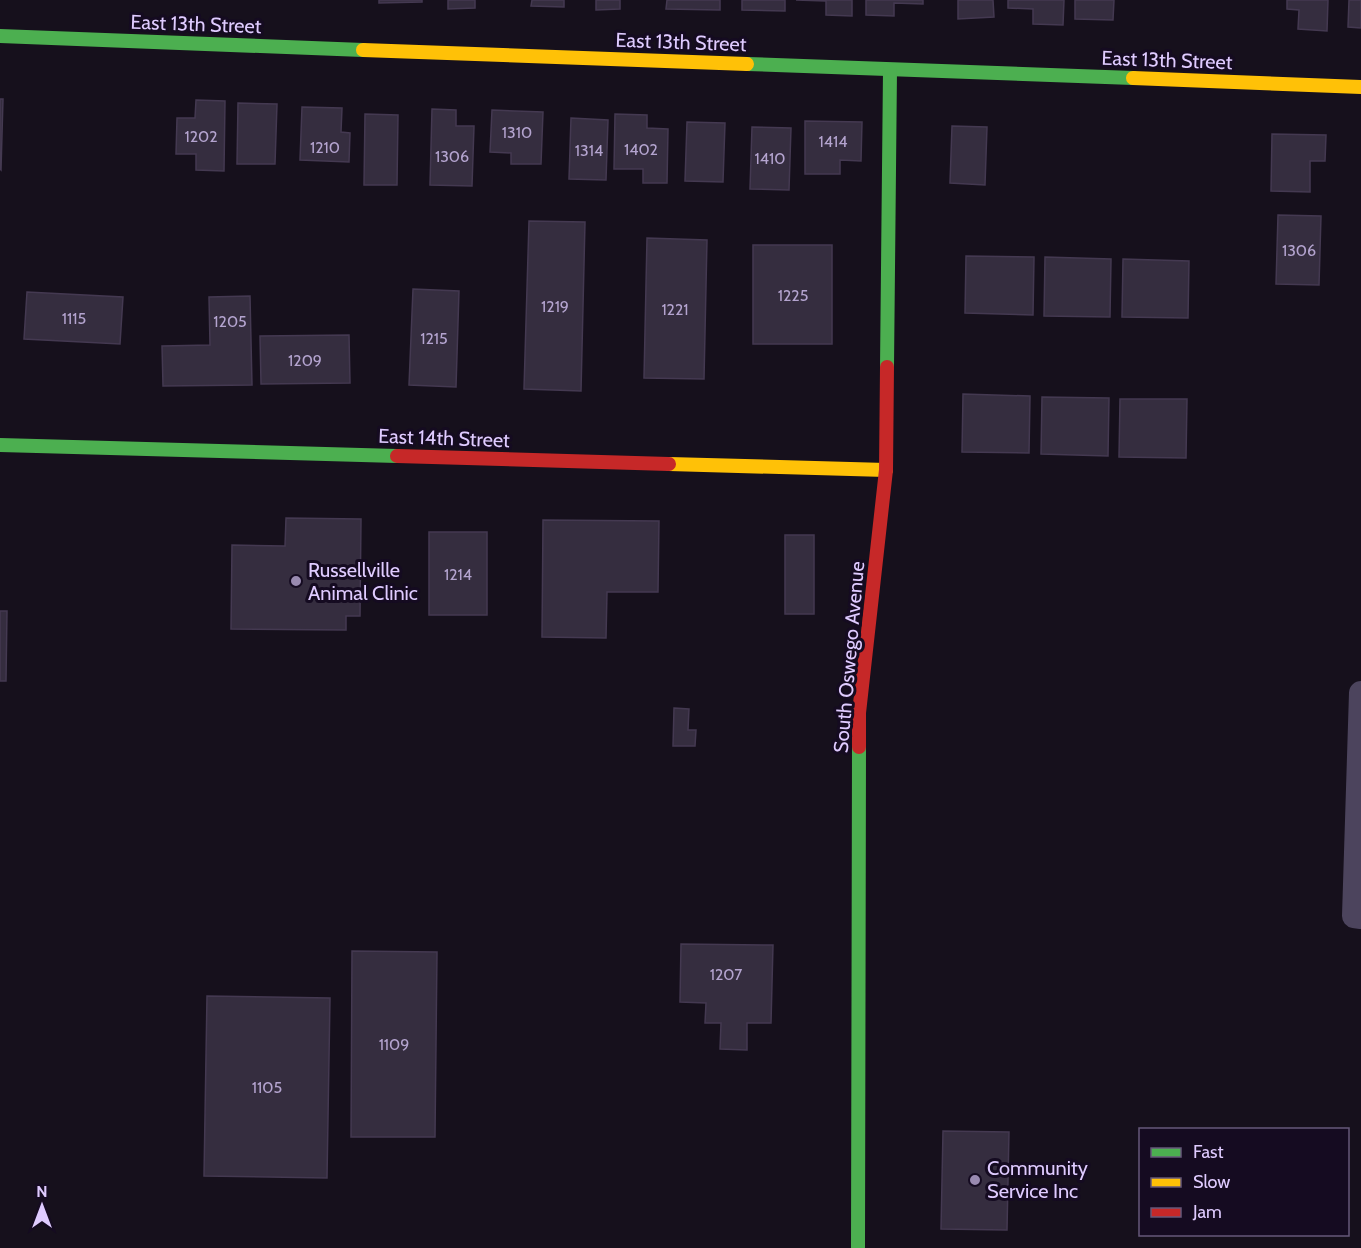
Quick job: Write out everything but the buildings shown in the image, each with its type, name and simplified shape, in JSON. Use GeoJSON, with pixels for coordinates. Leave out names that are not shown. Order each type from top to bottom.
{"type":"FeatureCollection","features":[{"type":"Feature","properties":{"kind":"street","name":"East 13th Street"},"geometry":{"type":"LineString","coordinates":[[0,36],[1361,87]]}},
{"type":"Feature","properties":{"kind":"street","name":"South Oswego Avenue"},"geometry":{"type":"LineString","coordinates":[[858,1248],[859,713],[886,470],[890,70]]}},
{"type":"Feature","properties":{"kind":"street","name":"East 14th Street"},"geometry":{"type":"LineString","coordinates":[[0,445],[886,470]]}},
{"type":"Feature","properties":{"kind":"street"},"geometry":{"type":"LineString","coordinates":[[1357,916],[1361,693]]}},
{"type":"Feature","properties":{"kind":"traffic: fast"},"geometry":{"type":"LineString","coordinates":[[0,36],[363,50]]}},
{"type":"Feature","properties":{"kind":"traffic: fast"},"geometry":{"type":"LineString","coordinates":[[747,64],[1133,78]]}},
{"type":"Feature","properties":{"kind":"traffic: fast"},"geometry":{"type":"LineString","coordinates":[[887,367],[890,70]]}},
{"type":"Feature","properties":{"kind":"traffic: fast"},"geometry":{"type":"LineString","coordinates":[[0,445],[397,456]]}},
{"type":"Feature","properties":{"kind":"traffic: fast"},"geometry":{"type":"LineString","coordinates":[[858,1248],[859,747]]}},
{"type":"Feature","properties":{"kind":"traffic: slow"},"geometry":{"type":"LineString","coordinates":[[363,50],[747,64]]}},
{"type":"Feature","properties":{"kind":"traffic: slow"},"geometry":{"type":"LineString","coordinates":[[1133,78],[1361,87]]}},
{"type":"Feature","properties":{"kind":"traffic: slow"},"geometry":{"type":"LineString","coordinates":[[669,464],[886,470]]}},
{"type":"Feature","properties":{"kind":"traffic: jam"},"geometry":{"type":"LineString","coordinates":[[859,747],[859,713],[886,470],[887,367]]}},
{"type":"Feature","properties":{"kind":"traffic: jam"},"geometry":{"type":"LineString","coordinates":[[397,456],[669,464]]}},
{"type":"Feature","properties":{"kind":"place","name":"Russellville Animal Clinic"},"geometry":{"type":"Point","coordinates":[296,581]}},
{"type":"Feature","properties":{"kind":"place","name":"Community Service Inc"},"geometry":{"type":"Point","coordinates":[975,1180]}}]}
